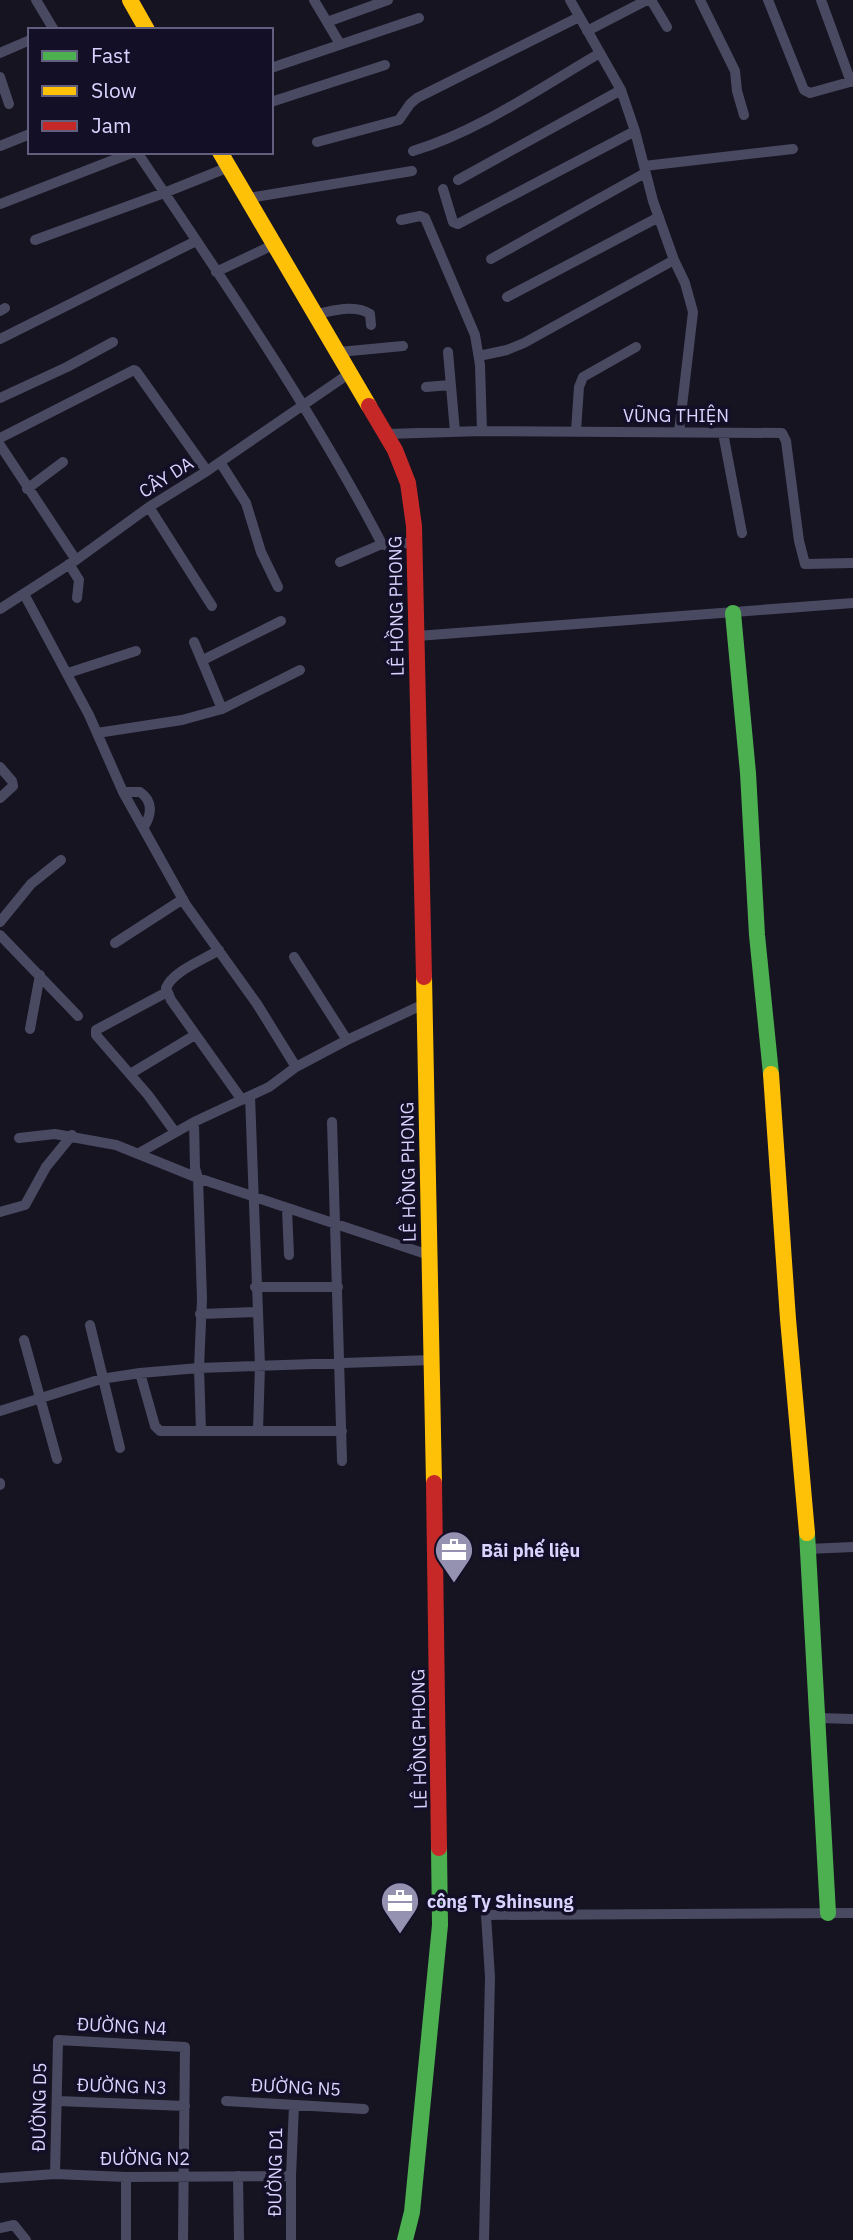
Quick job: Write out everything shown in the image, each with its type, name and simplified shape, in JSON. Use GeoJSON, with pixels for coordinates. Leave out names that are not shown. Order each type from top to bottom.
{"type":"FeatureCollection","features":[{"type":"Feature","properties":{"kind":"main road"},"geometry":{"type":"LineString","coordinates":[[130,0],[146,28]]}},
{"type":"Feature","properties":{"kind":"main road","name":"LÊ HỒNG PHONG"},"geometry":{"type":"LineString","coordinates":[[221,154],[395,450],[408,483],[414,541],[432,1360],[440,1926],[412,2212],[405,2240]]}},
{"type":"Feature","properties":{"kind":"main road"},"geometry":{"type":"LineString","coordinates":[[733,613],[748,773],[757,935],[768,1034],[788,1319],[808,1549],[828,1913]]}},
{"type":"Feature","properties":{"kind":"street"},"geometry":{"type":"LineString","coordinates":[[36,0],[53,28]]}},
{"type":"Feature","properties":{"kind":"street"},"geometry":{"type":"LineString","coordinates":[[314,0],[340,44]]}},
{"type":"Feature","properties":{"kind":"street"},"geometry":{"type":"LineString","coordinates":[[327,22],[388,0]]}},
{"type":"Feature","properties":{"kind":"street"},"geometry":{"type":"LineString","coordinates":[[570,0],[621,90],[659,217],[685,283],[693,312],[679,432]]}},
{"type":"Feature","properties":{"kind":"street"},"geometry":{"type":"LineString","coordinates":[[587,31],[649,0],[667,27]]}},
{"type":"Feature","properties":{"kind":"street"},"geometry":{"type":"LineString","coordinates":[[700,0],[735,71],[744,115]]}},
{"type":"Feature","properties":{"kind":"street"},"geometry":{"type":"LineString","coordinates":[[768,0],[804,90],[810,93],[852,81],[821,0]]}},
{"type":"Feature","properties":{"kind":"street"},"geometry":{"type":"LineString","coordinates":[[317,142],[398,120],[417,98],[579,17]]}},
{"type":"Feature","properties":{"kind":"street"},"geometry":{"type":"LineString","coordinates":[[273,67],[419,18]]}},
{"type":"Feature","properties":{"kind":"street"},"geometry":{"type":"LineString","coordinates":[[0,53],[28,41]]}},
{"type":"Feature","properties":{"kind":"street"},"geometry":{"type":"LineString","coordinates":[[413,151],[467,129],[600,53]]}},
{"type":"Feature","properties":{"kind":"street"},"geometry":{"type":"LineString","coordinates":[[273,101],[385,65]]}},
{"type":"Feature","properties":{"kind":"street"},"geometry":{"type":"LineString","coordinates":[[0,77],[9,104]]}},
{"type":"Feature","properties":{"kind":"street"},"geometry":{"type":"LineString","coordinates":[[458,180],[621,90]]}},
{"type":"Feature","properties":{"kind":"street"},"geometry":{"type":"LineString","coordinates":[[443,189],[453,222],[458,224],[635,131]]}},
{"type":"Feature","properties":{"kind":"street"},"geometry":{"type":"LineString","coordinates":[[0,146],[28,135]]}},
{"type":"Feature","properties":{"kind":"street"},"geometry":{"type":"LineString","coordinates":[[491,258],[644,169],[793,149]]}},
{"type":"Feature","properties":{"kind":"street"},"geometry":{"type":"LineString","coordinates":[[0,204],[130,154]]}},
{"type":"Feature","properties":{"kind":"street"},"geometry":{"type":"LineString","coordinates":[[136,154],[303,405],[382,544]]}},
{"type":"Feature","properties":{"kind":"street"},"geometry":{"type":"LineString","coordinates":[[35,240],[229,167]]}},
{"type":"Feature","properties":{"kind":"street"},"geometry":{"type":"LineString","coordinates":[[249,198],[412,171]]}},
{"type":"Feature","properties":{"kind":"street"},"geometry":{"type":"LineString","coordinates":[[401,220],[420,216],[425,218],[469,317],[479,356],[482,431]]}},
{"type":"Feature","properties":{"kind":"street"},"geometry":{"type":"LineString","coordinates":[[507,297],[659,217]]}},
{"type":"Feature","properties":{"kind":"street"},"geometry":{"type":"LineString","coordinates":[[0,339],[196,241]]}},
{"type":"Feature","properties":{"kind":"street"},"geometry":{"type":"LineString","coordinates":[[216,272],[275,244]]}},
{"type":"Feature","properties":{"kind":"street"},"geometry":{"type":"LineString","coordinates":[[479,356],[524,343],[674,260]]}},
{"type":"Feature","properties":{"kind":"street"},"geometry":{"type":"LineString","coordinates":[[316,314],[362,309],[370,314],[371,325]]}},
{"type":"Feature","properties":{"kind":"street"},"geometry":{"type":"LineString","coordinates":[[0,398],[68,367],[113,342]]}},
{"type":"Feature","properties":{"kind":"street"},"geometry":{"type":"LineString","coordinates":[[339,352],[402,346]]}},
{"type":"Feature","properties":{"kind":"street"},"geometry":{"type":"LineString","coordinates":[[576,431],[581,381],[636,347]]}},
{"type":"Feature","properties":{"kind":"street"},"geometry":{"type":"LineString","coordinates":[[448,352],[455,432]]}},
{"type":"Feature","properties":{"kind":"street"},"geometry":{"type":"LineString","coordinates":[[0,438],[136,371],[207,471]]}},
{"type":"Feature","properties":{"kind":"street","name":"CÂY DA"},"geometry":{"type":"LineString","coordinates":[[0,608],[349,373]]}},
{"type":"Feature","properties":{"kind":"street"},"geometry":{"type":"LineString","coordinates":[[426,387],[450,385]]}},
{"type":"Feature","properties":{"kind":"street","name":"VŨNG THIỆN"},"geometry":{"type":"LineString","coordinates":[[387,434],[482,431],[777,432],[784,434],[799,541],[805,564],[853,563]]}},
{"type":"Feature","properties":{"kind":"street"},"geometry":{"type":"LineString","coordinates":[[723,433],[743,533]]}},
{"type":"Feature","properties":{"kind":"street"},"geometry":{"type":"LineString","coordinates":[[0,445],[72,562],[79,580],[77,598]]}},
{"type":"Feature","properties":{"kind":"street"},"geometry":{"type":"LineString","coordinates":[[27,488],[63,462]]}},
{"type":"Feature","properties":{"kind":"street"},"geometry":{"type":"LineString","coordinates":[[220,462],[246,503],[261,552],[278,587]]}},
{"type":"Feature","properties":{"kind":"street"},"geometry":{"type":"LineString","coordinates":[[149,507],[212,606]]}},
{"type":"Feature","properties":{"kind":"street"},"geometry":{"type":"LineString","coordinates":[[340,562],[382,544],[391,547],[414,541]]}},
{"type":"Feature","properties":{"kind":"street"},"geometry":{"type":"LineString","coordinates":[[24,594],[68,673],[123,792],[183,899],[257,1004],[296,1067]]}},
{"type":"Feature","properties":{"kind":"street"},"geometry":{"type":"LineString","coordinates":[[417,636],[853,603]]}},
{"type":"Feature","properties":{"kind":"street"},"geometry":{"type":"LineString","coordinates":[[203,660],[281,621]]}},
{"type":"Feature","properties":{"kind":"street"},"geometry":{"type":"LineString","coordinates":[[194,642],[222,709]]}},
{"type":"Feature","properties":{"kind":"street"},"geometry":{"type":"LineString","coordinates":[[68,673],[136,651]]}},
{"type":"Feature","properties":{"kind":"street"},"geometry":{"type":"LineString","coordinates":[[97,733],[181,720],[222,709],[300,670]]}},
{"type":"Feature","properties":{"kind":"street"},"geometry":{"type":"LineString","coordinates":[[0,767],[13,786],[0,798]]}},
{"type":"Feature","properties":{"kind":"street"},"geometry":{"type":"LineString","coordinates":[[123,792],[140,792],[146,797],[150,816],[144,827]]}},
{"type":"Feature","properties":{"kind":"street"},"geometry":{"type":"LineString","coordinates":[[0,922],[31,884],[61,860]]}},
{"type":"Feature","properties":{"kind":"street"},"geometry":{"type":"LineString","coordinates":[[116,943],[183,899]]}},
{"type":"Feature","properties":{"kind":"street"},"geometry":{"type":"LineString","coordinates":[[0,934],[78,1016]]}},
{"type":"Feature","properties":{"kind":"street"},"geometry":{"type":"LineString","coordinates":[[219,950],[172,979],[167,984],[167,992],[195,1035],[246,1098],[260,1366],[258,1430]]}},
{"type":"Feature","properties":{"kind":"street"},"geometry":{"type":"LineString","coordinates":[[294,957],[347,1040]]}},
{"type":"Feature","properties":{"kind":"street"},"geometry":{"type":"LineString","coordinates":[[30,1029],[40,975]]}},
{"type":"Feature","properties":{"kind":"street"},"geometry":{"type":"LineString","coordinates":[[167,992],[96,1030],[97,1038],[130,1074],[176,1132]]}},
{"type":"Feature","properties":{"kind":"street"},"geometry":{"type":"LineString","coordinates":[[139,1153],[194,1122],[269,1087],[296,1067],[347,1040],[424,1004]]}},
{"type":"Feature","properties":{"kind":"street"},"geometry":{"type":"LineString","coordinates":[[130,1074],[195,1035]]}},
{"type":"Feature","properties":{"kind":"street"},"geometry":{"type":"LineString","coordinates":[[194,1122],[195,1168],[198,1178],[201,1431]]}},
{"type":"Feature","properties":{"kind":"street"},"geometry":{"type":"LineString","coordinates":[[332,1122],[342,1461]]}},
{"type":"Feature","properties":{"kind":"street"},"geometry":{"type":"LineString","coordinates":[[19,1138],[55,1134],[103,1141],[198,1178],[429,1255]]}},
{"type":"Feature","properties":{"kind":"street"},"geometry":{"type":"LineString","coordinates":[[0,1212],[25,1205],[40,1176],[72,1135]]}},
{"type":"Feature","properties":{"kind":"street"},"geometry":{"type":"LineString","coordinates":[[287,1209],[289,1255]]}},
{"type":"Feature","properties":{"kind":"street"},"geometry":{"type":"LineString","coordinates":[[255,1287],[338,1287]]}},
{"type":"Feature","properties":{"kind":"street"},"geometry":{"type":"LineString","coordinates":[[200,1314],[257,1312]]}},
{"type":"Feature","properties":{"kind":"street"},"geometry":{"type":"LineString","coordinates":[[90,1325],[101,1379],[120,1448]]}},
{"type":"Feature","properties":{"kind":"street"},"geometry":{"type":"LineString","coordinates":[[24,1340],[57,1460]]}},
{"type":"Feature","properties":{"kind":"street"},"geometry":{"type":"LineString","coordinates":[[0,1410],[101,1379],[140,1373],[200,1368],[432,1360]]}},
{"type":"Feature","properties":{"kind":"street"},"geometry":{"type":"LineString","coordinates":[[140,1373],[157,1429],[163,1432],[342,1431]]}},
{"type":"Feature","properties":{"kind":"street"},"geometry":{"type":"LineString","coordinates":[[808,1549],[853,1547]]}},
{"type":"Feature","properties":{"kind":"street"},"geometry":{"type":"LineString","coordinates":[[818,1718],[853,1719]]}},
{"type":"Feature","properties":{"kind":"street"},"geometry":{"type":"LineString","coordinates":[[484,2240],[490,1977],[486,1915],[853,1913]]}},
{"type":"Feature","properties":{"kind":"street","name":"ĐƯỜNG N4"},"geometry":{"type":"LineString","coordinates":[[58,2040],[185,2046],[185,2106]]}},
{"type":"Feature","properties":{"kind":"street","name":"ĐƯỜNG D5"},"geometry":{"type":"LineString","coordinates":[[55,2174],[58,2040]]}},
{"type":"Feature","properties":{"kind":"street","name":"ĐƯỜNG N3"},"geometry":{"type":"LineString","coordinates":[[58,2101],[185,2106]]}},
{"type":"Feature","properties":{"kind":"street","name":"ĐƯỜNG N5"},"geometry":{"type":"LineString","coordinates":[[226,2101],[364,2109]]}},
{"type":"Feature","properties":{"kind":"street","name":"ĐƯỜNG D1"},"geometry":{"type":"LineString","coordinates":[[291,2240],[290,2176],[294,2105]]}},
{"type":"Feature","properties":{"kind":"street"},"geometry":{"type":"LineString","coordinates":[[183,2240],[185,2106]]}},
{"type":"Feature","properties":{"kind":"street","name":"ĐƯỜNG N2"},"geometry":{"type":"LineString","coordinates":[[0,2179],[55,2174],[126,2177],[290,2176]]}},
{"type":"Feature","properties":{"kind":"street"},"geometry":{"type":"LineString","coordinates":[[238,2176],[239,2240]]}},
{"type":"Feature","properties":{"kind":"street"},"geometry":{"type":"LineString","coordinates":[[126,2177],[126,2240]]}},
{"type":"Feature","properties":{"kind":"street"},"geometry":{"type":"LineString","coordinates":[[0,2228],[14,2225],[26,2240]]}},
{"type":"Feature","properties":{"kind":"traffic: fast"},"geometry":{"type":"LineString","coordinates":[[733,613],[748,773],[757,935],[771,1074]]}},
{"type":"Feature","properties":{"kind":"traffic: fast"},"geometry":{"type":"LineString","coordinates":[[807,1533],[828,1913]]}},
{"type":"Feature","properties":{"kind":"traffic: fast"},"geometry":{"type":"LineString","coordinates":[[405,2240],[412,2212],[440,1925],[439,1848]]}},
{"type":"Feature","properties":{"kind":"traffic: slow"},"geometry":{"type":"LineString","coordinates":[[130,0],[146,28]]}},
{"type":"Feature","properties":{"kind":"traffic: slow"},"geometry":{"type":"LineString","coordinates":[[221,154],[369,406]]}},
{"type":"Feature","properties":{"kind":"traffic: slow"},"geometry":{"type":"LineString","coordinates":[[424,977],[434,1483]]}},
{"type":"Feature","properties":{"kind":"traffic: slow"},"geometry":{"type":"LineString","coordinates":[[771,1074],[788,1319],[807,1533]]}},
{"type":"Feature","properties":{"kind":"traffic: jam"},"geometry":{"type":"LineString","coordinates":[[369,406],[395,450],[408,483],[414,526],[424,977]]}},
{"type":"Feature","properties":{"kind":"traffic: jam"},"geometry":{"type":"LineString","coordinates":[[434,1483],[439,1848]]}},
{"type":"Feature","properties":{"kind":"place","name":"Bãi phế liệu"},"geometry":{"type":"Point","coordinates":[454,1584]}},
{"type":"Feature","properties":{"kind":"place","name":"công Ty Shinsung"},"geometry":{"type":"Point","coordinates":[400,1935]}}]}
